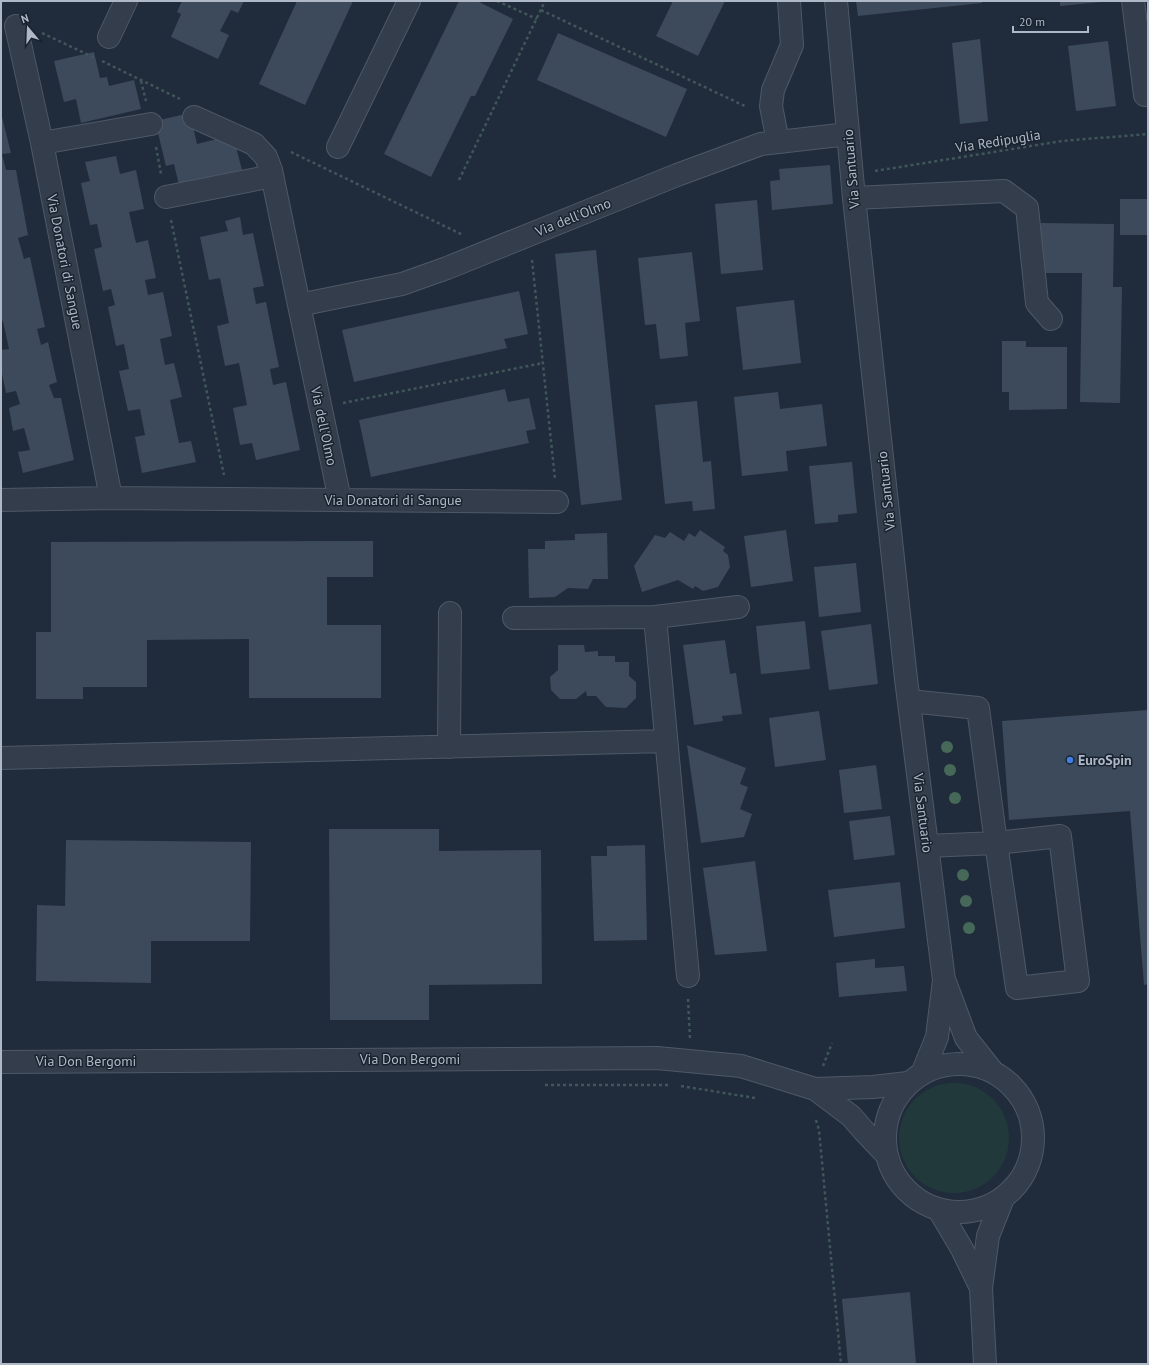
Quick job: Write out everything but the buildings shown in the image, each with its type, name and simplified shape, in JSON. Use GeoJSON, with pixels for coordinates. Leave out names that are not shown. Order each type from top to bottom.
{"type":"FeatureCollection","features":[{"type":"Feature","properties":{"kind":"street"},"geometry":{"type":"LineString","coordinates":[[109,37],[126,1]]}},
{"type":"Feature","properties":{"kind":"street"},"geometry":{"type":"LineString","coordinates":[[338,147],[409,1]]}},
{"type":"Feature","properties":{"kind":"street"},"geometry":{"type":"LineString","coordinates":[[778,142],[771,106],[773,90],[792,45],[788,1]]}},
{"type":"Feature","properties":{"kind":"street","name":"Via Santuario"},"geometry":{"type":"LineString","coordinates":[[836,1],[854,198],[909,701],[944,980],[966,1038],[993,1072]]}},
{"type":"Feature","properties":{"kind":"street"},"geometry":{"type":"LineString","coordinates":[[1133,1],[1145,95]]}},
{"type":"Feature","properties":{"kind":"street","name":"Via Donatori di Sangue"},"geometry":{"type":"LineString","coordinates":[[16,26],[42,143],[111,498]]}},
{"type":"Feature","properties":{"kind":"street","name":"Via dell'Olmo"},"geometry":{"type":"LineString","coordinates":[[194,117],[254,144],[266,157],[272,176],[340,500]]}},
{"type":"Feature","properties":{"kind":"street"},"geometry":{"type":"LineString","coordinates":[[42,143],[151,124]]}},
{"type":"Feature","properties":{"kind":"street","name":"Via dell'Olmo"},"geometry":{"type":"LineString","coordinates":[[299,305],[402,284],[447,268],[677,175],[761,144],[848,134]]}},
{"type":"Feature","properties":{"kind":"street"},"geometry":{"type":"LineString","coordinates":[[166,197],[272,176]]}},
{"type":"Feature","properties":{"kind":"street"},"geometry":{"type":"LineString","coordinates":[[854,198],[1004,191],[1027,208],[1037,303],[1051,319]]}},
{"type":"Feature","properties":{"kind":"street","name":"Via Donatori di Sangue"},"geometry":{"type":"LineString","coordinates":[[1,500],[111,498],[557,502]]}},
{"type":"Feature","properties":{"kind":"street"},"geometry":{"type":"LineString","coordinates":[[514,618],[655,617],[738,607]]}},
{"type":"Feature","properties":{"kind":"street"},"geometry":{"type":"LineString","coordinates":[[449,747],[450,613]]}},
{"type":"Feature","properties":{"kind":"street"},"geometry":{"type":"LineString","coordinates":[[655,617],[688,976]]}},
{"type":"Feature","properties":{"kind":"street"},"geometry":{"type":"LineString","coordinates":[[909,701],[978,708],[996,843],[1017,988],[1078,981],[1060,836],[996,843],[927,846]]}},
{"type":"Feature","properties":{"kind":"street"},"geometry":{"type":"LineString","coordinates":[[1,758],[666,740]]}},
{"type":"Feature","properties":{"kind":"street","name":"Via Santuario"},"geometry":{"type":"LineString","coordinates":[[886,1153],[885,1128],[893,1103],[915,1078],[937,1037],[944,980]]}},
{"type":"Feature","properties":{"kind":"street","name":"Via Don Bergomi"},"geometry":{"type":"LineString","coordinates":[[1,1062],[657,1058],[741,1066],[815,1089],[874,1088],[915,1078],[944,1065],[969,1064],[993,1072]]}},
{"type":"Feature","properties":{"kind":"street"},"geometry":{"type":"LineString","coordinates":[[886,1153],[896,1178],[914,1198],[939,1210],[961,1212],[983,1208],[1003,1198],[1020,1180],[1031,1157],[1033,1132],[1027,1108],[1013,1087],[993,1072]]}},
{"type":"Feature","properties":{"kind":"street","name":"Via Don Bergomi"},"geometry":{"type":"LineString","coordinates":[[815,1089],[851,1116],[886,1153]]}},
{"type":"Feature","properties":{"kind":"street"},"geometry":{"type":"LineString","coordinates":[[984,1364],[981,1288],[988,1236],[1003,1198]]}},
{"type":"Feature","properties":{"kind":"street"},"geometry":{"type":"LineString","coordinates":[[939,1210],[962,1249],[981,1288]]}},
{"type":"Feature","properties":{"kind":"path"},"geometry":{"type":"LineString","coordinates":[[497,1],[537,19]]}},
{"type":"Feature","properties":{"kind":"path"},"geometry":{"type":"LineString","coordinates":[[459,180],[545,1]]}},
{"type":"Feature","properties":{"kind":"path"},"geometry":{"type":"LineString","coordinates":[[541,10],[751,109],[771,106]]}},
{"type":"Feature","properties":{"kind":"path"},"geometry":{"type":"LineString","coordinates":[[141,80],[230,499]]}},
{"type":"Feature","properties":{"kind":"path","name":"Via Redipuglia"},"geometry":{"type":"LineString","coordinates":[[852,175],[1062,141],[1148,134]]}},
{"type":"Feature","properties":{"kind":"path"},"geometry":{"type":"LineString","coordinates":[[529,235],[557,502]]}},
{"type":"Feature","properties":{"kind":"path"},"geometry":{"type":"LineString","coordinates":[[320,408],[542,362]]}},
{"type":"Feature","properties":{"kind":"path"},"geometry":{"type":"LineString","coordinates":[[688,976],[690,1044]]}},
{"type":"Feature","properties":{"kind":"path"},"geometry":{"type":"LineString","coordinates":[[539,1085],[672,1085]]}},
{"type":"Feature","properties":{"kind":"path"},"geometry":{"type":"LineString","coordinates":[[680,1086],[757,1098]]}},
{"type":"Feature","properties":{"kind":"path"},"geometry":{"type":"LineString","coordinates":[[815,1117],[819,1130],[841,1364]]}},
{"type":"Feature","properties":{"kind":"green space"},"geometry":{"type":"Polygon","coordinates":[[[954,1083],[975,1087],[985,1092],[993,1099],[1000,1107],[1005,1117],[1009,1138],[1005,1159],[1000,1169],[993,1177],[985,1184],[975,1189],[954,1193],[933,1189],[923,1184],[915,1177],[908,1169],[903,1159],[899,1138],[903,1117],[908,1107],[915,1099],[923,1092],[933,1087],[954,1083]]]}},
{"type":"Feature","properties":{"kind":"place","name":"EuroSpin"},"geometry":{"type":"Point","coordinates":[1070,760]}}]}
